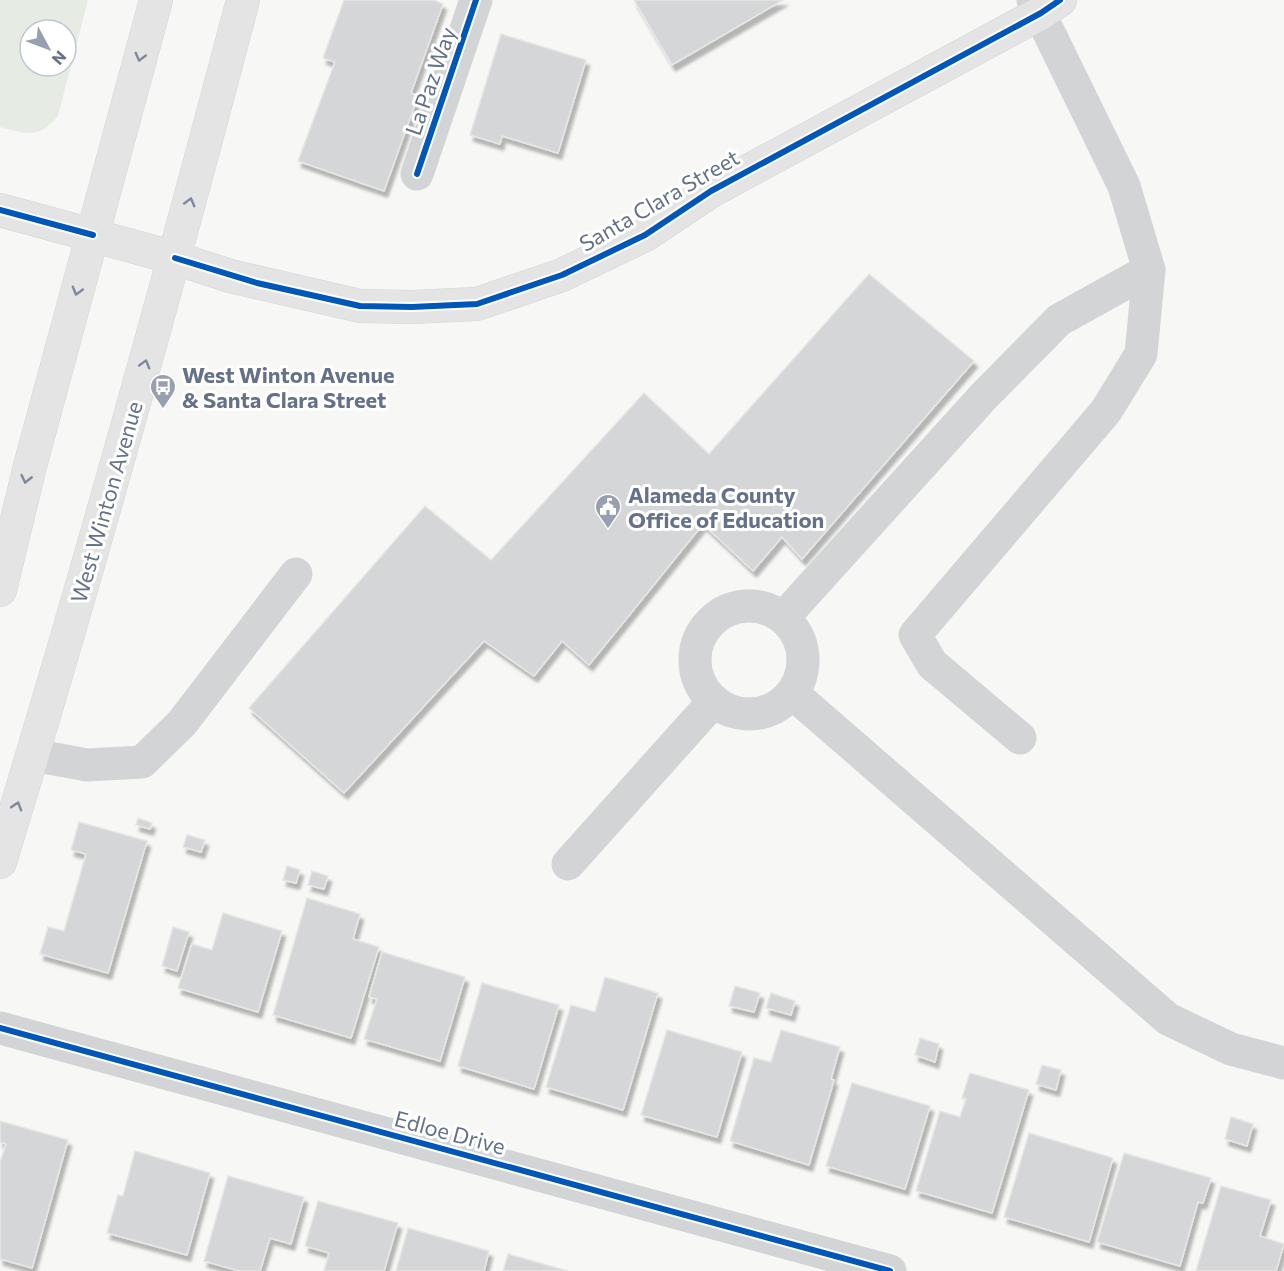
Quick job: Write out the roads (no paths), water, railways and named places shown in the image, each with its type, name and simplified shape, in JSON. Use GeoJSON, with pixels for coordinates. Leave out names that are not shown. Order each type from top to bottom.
{"type":"FeatureCollection","features":[{"type":"Feature","properties":{"kind":"main road"},"geometry":{"type":"LineString","coordinates":[[0,590],[30,466],[156,0]]}},
{"type":"Feature","properties":{"kind":"main road","name":"West Winton Avenue"},"geometry":{"type":"LineString","coordinates":[[0,862],[33,755],[175,258],[243,0]]}},
{"type":"Feature","properties":{"kind":"main road","name":"Santa Clara Street"},"geometry":{"type":"LineString","coordinates":[[0,210],[175,258],[248,281],[360,306],[424,307],[477,304],[562,275],[645,235],[711,190],[1045,4]]}},
{"type":"Feature","properties":{"kind":"street","name":"La Paz Way"},"geometry":{"type":"LineString","coordinates":[[417,174],[476,0]]}},
{"type":"Feature","properties":{"kind":"street"},"geometry":{"type":"LineString","coordinates":[[1020,738],[932,664],[915,635],[1106,411],[1141,354],[1149,270],[1124,186],[1045,4]]}},
{"type":"Feature","properties":{"kind":"street"},"geometry":{"type":"LineString","coordinates":[[784,617],[983,397],[1059,320],[1149,270]]}},
{"type":"Feature","properties":{"kind":"street"},"geometry":{"type":"LineString","coordinates":[[33,755],[87,765],[142,762],[182,723],[296,574]]}},
{"type":"Feature","properties":{"kind":"street"},"geometry":{"type":"LineString","coordinates":[[737,605],[762,606],[784,617],[797,633],[803,653],[801,674],[792,693],[776,708],[754,714],[733,712],[713,702],[699,683],[694,659],[700,635],[715,616],[737,605]]}},
{"type":"Feature","properties":{"kind":"street"},"geometry":{"type":"LineString","coordinates":[[792,693],[1168,1019],[1231,1049],[1284,1063]]}},
{"type":"Feature","properties":{"kind":"street"},"geometry":{"type":"LineString","coordinates":[[568,864],[713,702]]}},
{"type":"Feature","properties":{"kind":"street","name":"Edloe Drive"},"geometry":{"type":"LineString","coordinates":[[0,1028],[890,1271]]}},
{"type":"Feature","properties":{"kind":"place","name":"West Winton Avenue & Santa Clara Street"},"geometry":{"type":"Point","coordinates":[163,410]}},
{"type":"Feature","properties":{"kind":"place","name":"Alameda County Office of Education"},"geometry":{"type":"Point","coordinates":[608,530]}}]}
